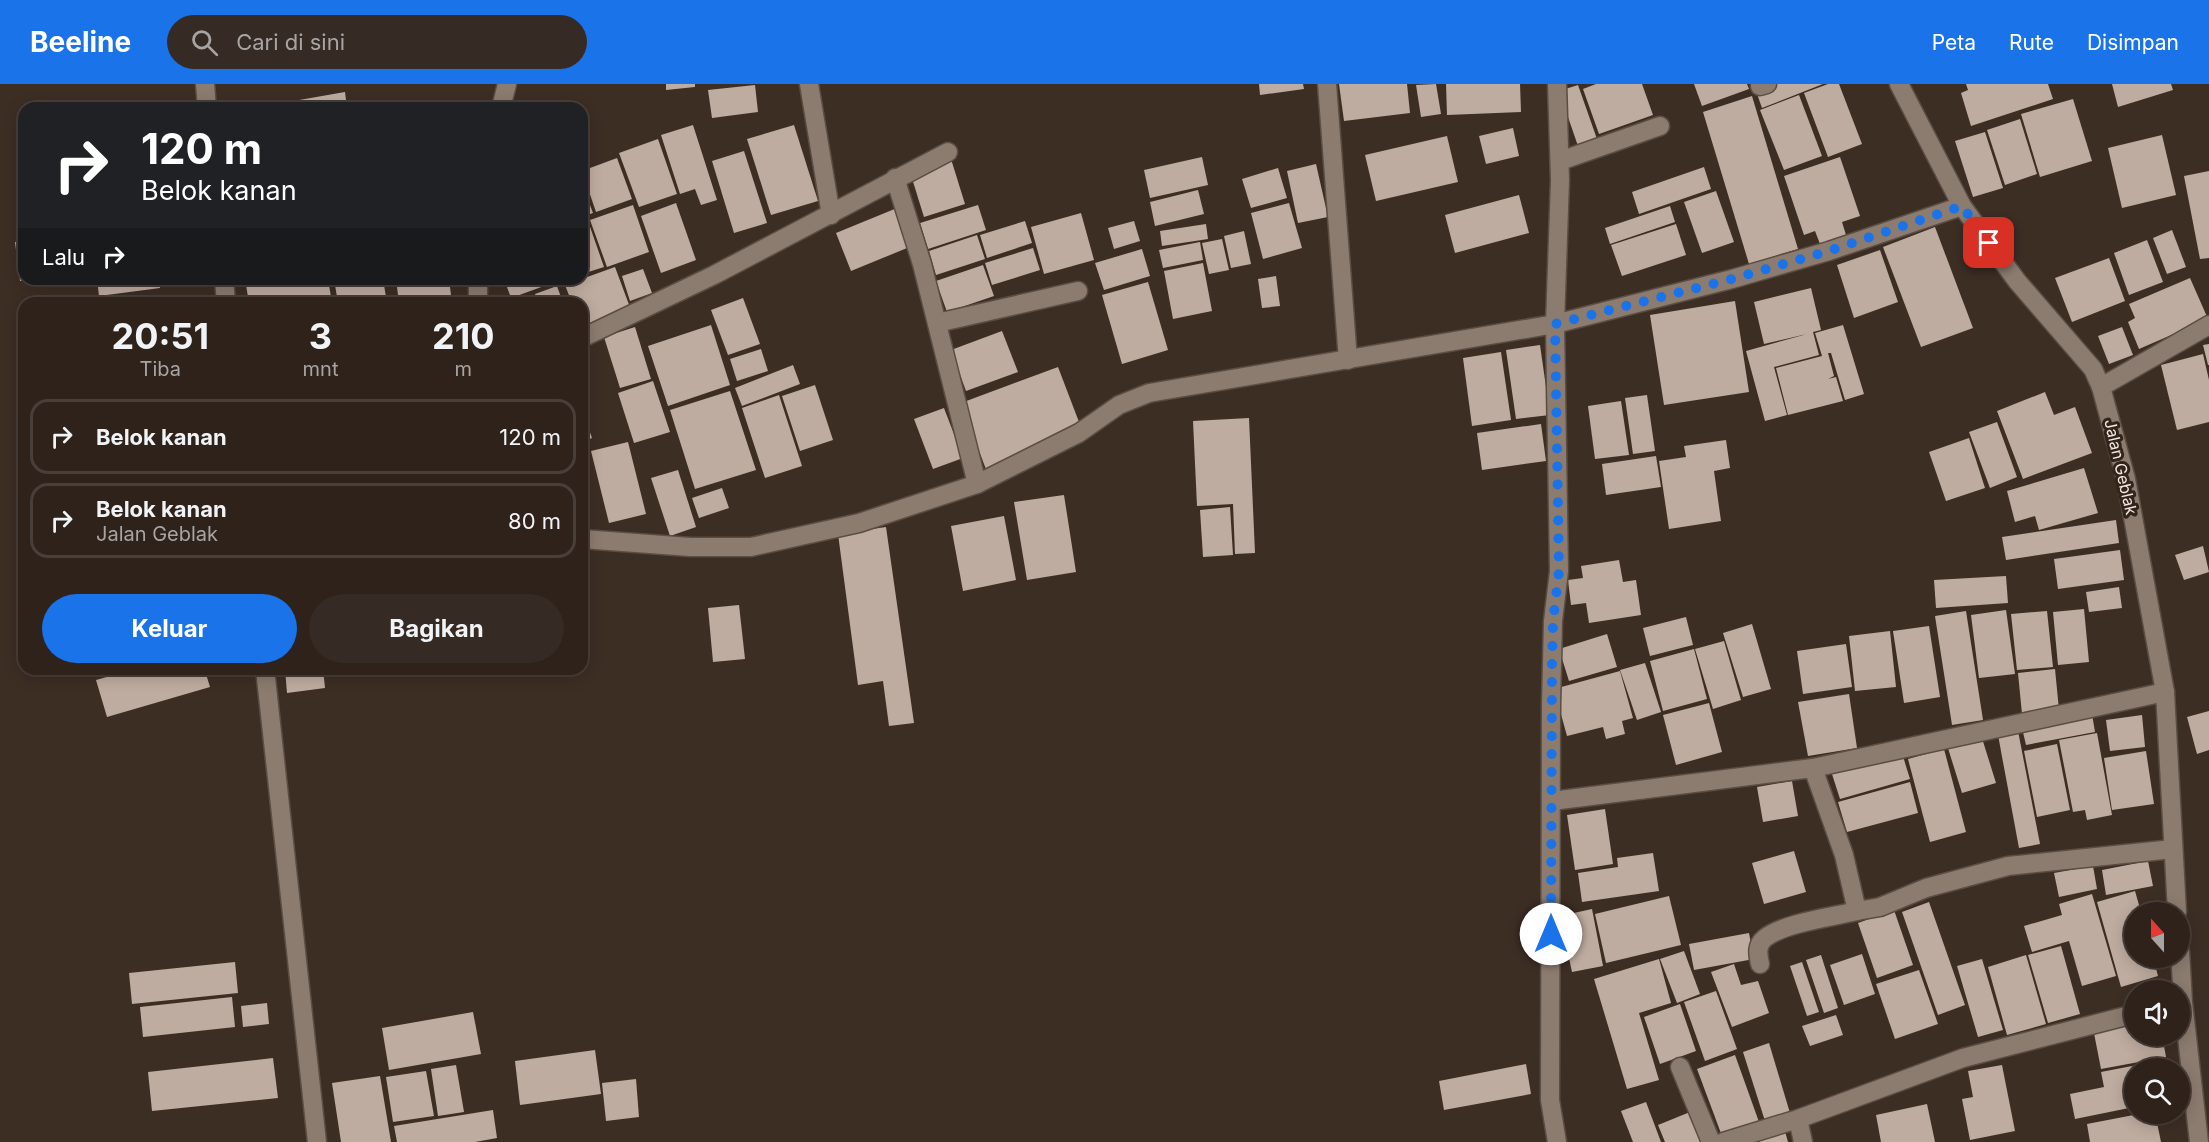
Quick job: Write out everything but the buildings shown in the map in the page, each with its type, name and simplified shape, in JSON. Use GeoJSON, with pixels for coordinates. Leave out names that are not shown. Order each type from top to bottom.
{"type":"FeatureCollection","features":[{"type":"Feature","properties":{"kind":"street"},"geometry":{"type":"LineString","coordinates":[[205,84],[206,102]]}},
{"type":"Feature","properties":{"kind":"street"},"geometry":{"type":"LineString","coordinates":[[502,102],[507,84]]}},
{"type":"Feature","properties":{"kind":"street"},"geometry":{"type":"LineString","coordinates":[[809,84],[831,215]]}},
{"type":"Feature","properties":{"kind":"street"},"geometry":{"type":"LineString","coordinates":[[1327,84],[1348,360]]}},
{"type":"Feature","properties":{"kind":"street"},"geometry":{"type":"LineString","coordinates":[[1557,84],[1560,161],[1555,324],[1559,571],[1553,621],[1550,1100],[1557,1142]]}},
{"type":"Feature","properties":{"kind":"street","name":"Jalan Geblak"},"geometry":{"type":"LineString","coordinates":[[1899,84],[1962,206],[2017,281],[2093,369],[2101,387],[2126,479],[2165,692],[2177,902]]}},
{"type":"Feature","properties":{"kind":"street"},"geometry":{"type":"LineString","coordinates":[[1560,161],[1660,126]]}},
{"type":"Feature","properties":{"kind":"street"},"geometry":{"type":"LineString","coordinates":[[588,335],[714,275],[948,152]]}},
{"type":"Feature","properties":{"kind":"street"},"geometry":{"type":"LineString","coordinates":[[895,178],[922,264],[977,484]]}},
{"type":"Feature","properties":{"kind":"street"},"geometry":{"type":"LineString","coordinates":[[588,539],[690,547],[751,547],[859,523],[977,484],[1079,433],[1119,405],[1149,393],[1555,324],[1818,255],[1962,206]]}},
{"type":"Feature","properties":{"kind":"street"},"geometry":{"type":"LineString","coordinates":[[936,323],[1078,291]]}},
{"type":"Feature","properties":{"kind":"street"},"geometry":{"type":"LineString","coordinates":[[2101,387],[2209,325]]}},
{"type":"Feature","properties":{"kind":"street"},"geometry":{"type":"LineString","coordinates":[[266,675],[317,1142]]}},
{"type":"Feature","properties":{"kind":"street"},"geometry":{"type":"LineString","coordinates":[[1552,801],[1813,768],[2165,692]]}},
{"type":"Feature","properties":{"kind":"street"},"geometry":{"type":"LineString","coordinates":[[1813,768],[1844,855],[1857,911]]}},
{"type":"Feature","properties":{"kind":"street"},"geometry":{"type":"LineString","coordinates":[[1760,964],[1757,950],[1763,938],[1780,930],[1880,907],[1926,888],[2008,866],[2174,849]]}},
{"type":"Feature","properties":{"kind":"street"},"geometry":{"type":"LineString","coordinates":[[1723,1142],[1798,1119],[1964,1058],[2124,1017]]}},
{"type":"Feature","properties":{"kind":"street"},"geometry":{"type":"LineString","coordinates":[[2187,1046],[2199,1142]]}},
{"type":"Feature","properties":{"kind":"street"},"geometry":{"type":"LineString","coordinates":[[1680,1067],[1711,1142]]}},
{"type":"Feature","properties":{"kind":"street"},"geometry":{"type":"LineString","coordinates":[[1798,1119],[1803,1142]]}},
{"type":"Feature","properties":{"kind":"route"},"geometry":{"type":"LineString","coordinates":[[1551,934],[1552,663],[1553,621],[1559,571],[1555,324],[1732,279],[1829,251],[1962,206],[1989,243]]}}]}
